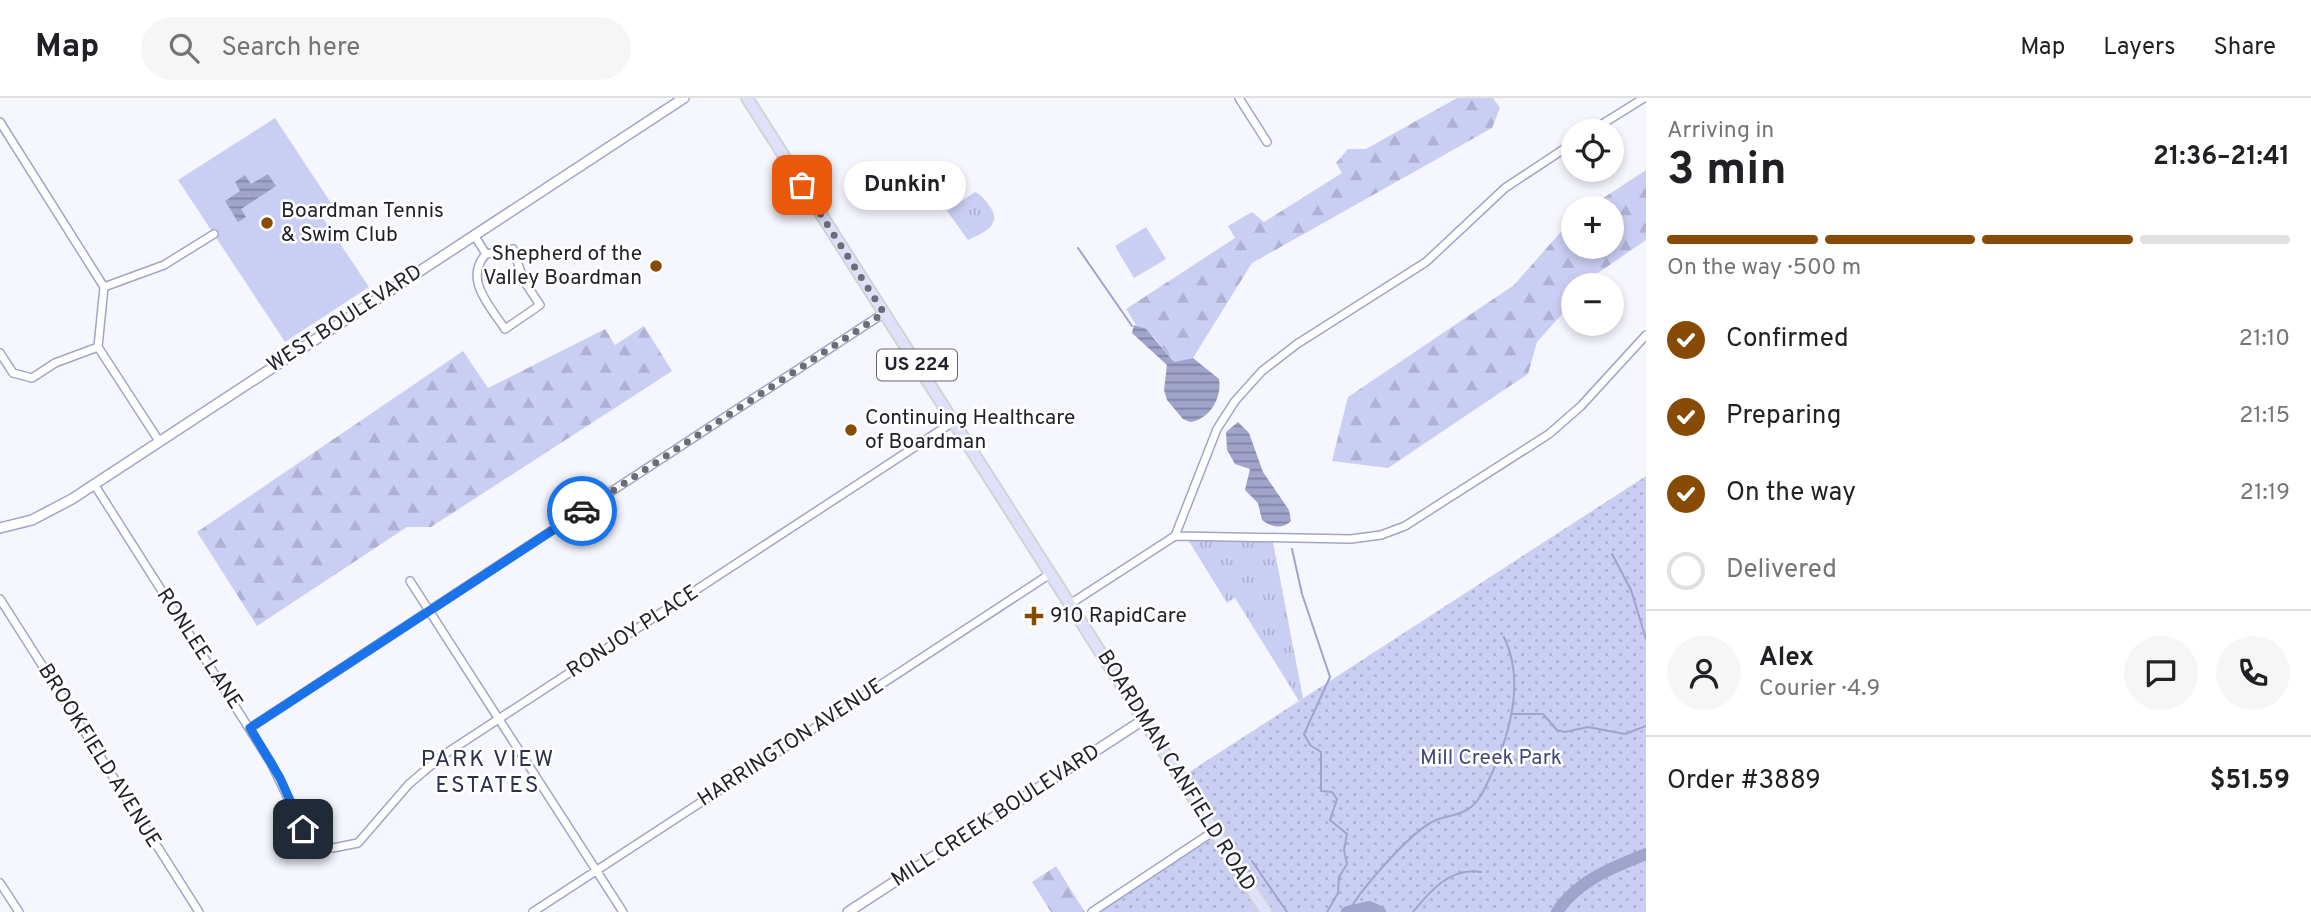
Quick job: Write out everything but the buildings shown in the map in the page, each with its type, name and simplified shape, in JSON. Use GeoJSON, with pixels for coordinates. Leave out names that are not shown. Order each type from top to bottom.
{"type":"FeatureCollection","features":[{"type":"Feature","properties":{"kind":"main road","name":"BOARDMAN CANFIELD ROAD"},"geometry":{"type":"LineString","coordinates":[[747,98],[1266,912]]}},
{"type":"Feature","properties":{"kind":"street","name":"WEST BOULEVARD"},"geometry":{"type":"LineString","coordinates":[[0,528],[44,515],[94,484],[684,98]]}},
{"type":"Feature","properties":{"kind":"street"},"geometry":{"type":"LineString","coordinates":[[1239,98],[1267,142]]}},
{"type":"Feature","properties":{"kind":"street"},"geometry":{"type":"LineString","coordinates":[[1610,119],[1644,98]]}},
{"type":"Feature","properties":{"kind":"street"},"geometry":{"type":"LineString","coordinates":[[0,122],[104,287],[98,347],[159,441]]}},
{"type":"Feature","properties":{"kind":"street"},"geometry":{"type":"LineString","coordinates":[[1175,536],[1217,429],[1235,401],[1262,371],[1297,344],[1426,262],[1504,188],[1561,151]]}},
{"type":"Feature","properties":{"kind":"street"},"geometry":{"type":"LineString","coordinates":[[104,287],[164,265],[214,234]]}},
{"type":"Feature","properties":{"kind":"street"},"geometry":{"type":"LineString","coordinates":[[474,235],[486,254]]}},
{"type":"Feature","properties":{"kind":"street"},"geometry":{"type":"LineString","coordinates":[[513,249],[524,281],[540,305],[505,329],[481,292],[475,275],[477,264],[486,254],[513,249]]}},
{"type":"Feature","properties":{"kind":"street"},"geometry":{"type":"LineString","coordinates":[[250,728],[884,313]]}},
{"type":"Feature","properties":{"kind":"street"},"geometry":{"type":"LineString","coordinates":[[1070,604],[1175,536],[1352,539],[1381,535],[1405,526],[1549,435],[1581,406],[1646,335]]}},
{"type":"Feature","properties":{"kind":"street"},"geometry":{"type":"LineString","coordinates":[[0,353],[13,373],[32,378],[55,363],[98,347]]}},
{"type":"Feature","properties":{"kind":"street","name":"RONJOY PLACE"},"geometry":{"type":"LineString","coordinates":[[326,847],[348,847],[363,839],[420,774],[499,719],[953,422]]}},
{"type":"Feature","properties":{"kind":"street","name":"RONLEE LANE"},"geometry":{"type":"LineString","coordinates":[[94,484],[250,728],[280,778],[306,832],[326,847]]}},
{"type":"Feature","properties":{"kind":"street","name":"HARRINGTON AVENUE"},"geometry":{"type":"LineString","coordinates":[[533,912],[1050,574]]}},
{"type":"Feature","properties":{"kind":"street"},"geometry":{"type":"LineString","coordinates":[[410,581],[623,912]]}},
{"type":"Feature","properties":{"kind":"street","name":"BROOKFIELD AVENUE"},"geometry":{"type":"LineString","coordinates":[[0,599],[199,912]]}},
{"type":"Feature","properties":{"kind":"street","name":"MILL CREEK BOULEVARD"},"geometry":{"type":"LineString","coordinates":[[848,912],[1143,720]]}},
{"type":"Feature","properties":{"kind":"street"},"geometry":{"type":"LineString","coordinates":[[1092,912],[1214,831]]}},
{"type":"Feature","properties":{"kind":"street"},"geometry":{"type":"LineString","coordinates":[[0,883],[19,912]]}},
{"type":"Feature","properties":{"kind":"green space"},"geometry":{"type":"Polygon","coordinates":[[[1457,98],[1493,98],[1500,108],[1492,128],[1252,263],[1193,358],[1174,362],[1154,337],[1136,325],[1126,309],[1235,238],[1228,226],[1252,212],[1264,222],[1342,173],[1336,163],[1348,149],[1366,149],[1457,98]]]}},
{"type":"Feature","properties":{"kind":"green space","name":"Boardman Tennis & Swim Club"},"geometry":{"type":"Polygon","coordinates":[[[275,118],[331,203],[319,212],[369,287],[285,342],[178,180],[275,118]]]}},
{"type":"Feature","properties":{"kind":"green space"},"geometry":{"type":"Polygon","coordinates":[[[1646,170],[1646,240],[1624,255],[1624,196],[1606,196],[1646,170]]]}},
{"type":"Feature","properties":{"kind":"green space"},"geometry":{"type":"Polygon","coordinates":[[[975,192],[991,208],[994,220],[989,228],[968,240],[947,211],[975,192]]]}},
{"type":"Feature","properties":{"kind":"green space"},"geometry":{"type":"Polygon","coordinates":[[[1146,227],[1166,259],[1134,278],[1115,246],[1146,227]]]}},
{"type":"Feature","properties":{"kind":"green space"},"geometry":{"type":"Polygon","coordinates":[[[1561,232],[1561,259],[1618,259],[1598,273],[1561,273],[1561,315],[1537,342],[1528,374],[1388,468],[1332,461],[1348,397],[1514,285],[1561,232]]]}},
{"type":"Feature","properties":{"kind":"green space"},"geometry":{"type":"Polygon","coordinates":[[[644,326],[672,371],[431,527],[407,527],[257,626],[197,532],[463,351],[488,388],[605,329],[615,345],[644,326]]]}},
{"type":"Feature","properties":{"kind":"green space","name":"Mill Creek Park"},"geometry":{"type":"Polygon","coordinates":[[[1646,476],[1646,912],[1092,912],[1213,831],[1180,778],[1646,476]]]}},
{"type":"Feature","properties":{"kind":"green space"},"geometry":{"type":"Polygon","coordinates":[[[1185,535],[1272,537],[1303,698],[1299,701],[1235,598],[1227,603],[1185,535]]]}},
{"type":"Feature","properties":{"kind":"green space"},"geometry":{"type":"Polygon","coordinates":[[[1056,866],[1085,912],[1051,912],[1032,882],[1056,866]]]}},
{"type":"Feature","properties":{"kind":"shaded area"},"geometry":{"type":"Polygon","coordinates":[[[268,174],[276,186],[241,209],[246,217],[238,222],[225,201],[240,191],[235,182],[245,175],[251,184],[268,174]]]}},
{"type":"Feature","properties":{"kind":"shaded area"},"geometry":{"type":"Polygon","coordinates":[[[1134,325],[1146,329],[1174,362],[1193,358],[1219,379],[1219,393],[1209,412],[1203,417],[1190,422],[1183,419],[1167,400],[1164,390],[1167,365],[1132,333],[1134,325]]]}},
{"type":"Feature","properties":{"kind":"shaded area"},"geometry":{"type":"Polygon","coordinates":[[[1238,422],[1249,433],[1263,472],[1289,510],[1291,521],[1284,526],[1273,526],[1262,520],[1258,503],[1245,490],[1250,469],[1235,464],[1227,450],[1226,432],[1238,422]]]}},
{"type":"Feature","properties":{"kind":"waterway"},"geometry":{"type":"LineString","coordinates":[[1078,248],[1132,326]]}},
{"type":"Feature","properties":{"kind":"waterway"},"geometry":{"type":"LineString","coordinates":[[1292,549],[1302,594],[1330,677],[1304,734],[1310,745],[1321,752],[1321,791],[1332,792],[1337,799],[1330,820],[1347,834],[1344,850],[1347,864],[1339,877],[1338,893],[1327,912]]}},
{"type":"Feature","properties":{"kind":"waterway"},"geometry":{"type":"LineString","coordinates":[[1612,554],[1631,590],[1646,639]]}},
{"type":"Feature","properties":{"kind":"waterway"},"geometry":{"type":"LineString","coordinates":[[1349,911],[1374,876],[1422,828],[1467,810],[1484,790],[1505,739],[1513,705],[1514,670],[1504,637]]}},
{"type":"Feature","properties":{"kind":"waterway"},"geometry":{"type":"LineString","coordinates":[[1513,714],[1543,714],[1557,730],[1565,732],[1588,727],[1625,734],[1646,726]]}},
{"type":"Feature","properties":{"kind":"waterway"},"geometry":{"type":"LineString","coordinates":[[1557,912],[1585,883],[1646,854]]}},
{"type":"Feature","properties":{"kind":"waterway"},"geometry":{"type":"LineString","coordinates":[[1252,861],[1287,912]]}},
{"type":"Feature","properties":{"kind":"waterway"},"geometry":{"type":"LineString","coordinates":[[1413,912],[1442,882],[1460,873],[1481,872]]}},
{"type":"Feature","properties":{"kind":"waterway"},"geometry":{"type":"LineString","coordinates":[[1347,912],[1369,907],[1380,912]]}},
{"type":"Feature","properties":{"kind":"way so far"},"geometry":{"type":"LineString","coordinates":[[582,511],[884,313],[802,185]]}},
{"type":"Feature","properties":{"kind":"place","name":"Dunkin'"},"geometry":{"type":"Point","coordinates":[802,185]}},
{"type":"Feature","properties":{"kind":"place","name":"Boardman Tennis & Swim Club"},"geometry":{"type":"Point","coordinates":[267,223]}},
{"type":"Feature","properties":{"kind":"place","name":"Shepherd of the Valley Boardman"},"geometry":{"type":"Point","coordinates":[656,266]}},
{"type":"Feature","properties":{"kind":"place","name":"Continuing Healthcare of Boardman"},"geometry":{"type":"Point","coordinates":[851,430]}},
{"type":"Feature","properties":{"kind":"place","name":"910 RapidCare"},"geometry":{"type":"Point","coordinates":[1034,616]}},
{"type":"Feature","properties":{"kind":"district","name":"PARK VIEW ESTATES"},"geometry":{"type":"Point","coordinates":[488,773]}},
{"type":"Feature","properties":{"kind":"route"},"geometry":{"type":"LineString","coordinates":[[303,829],[288,793],[250,728],[582,511]]}}]}
